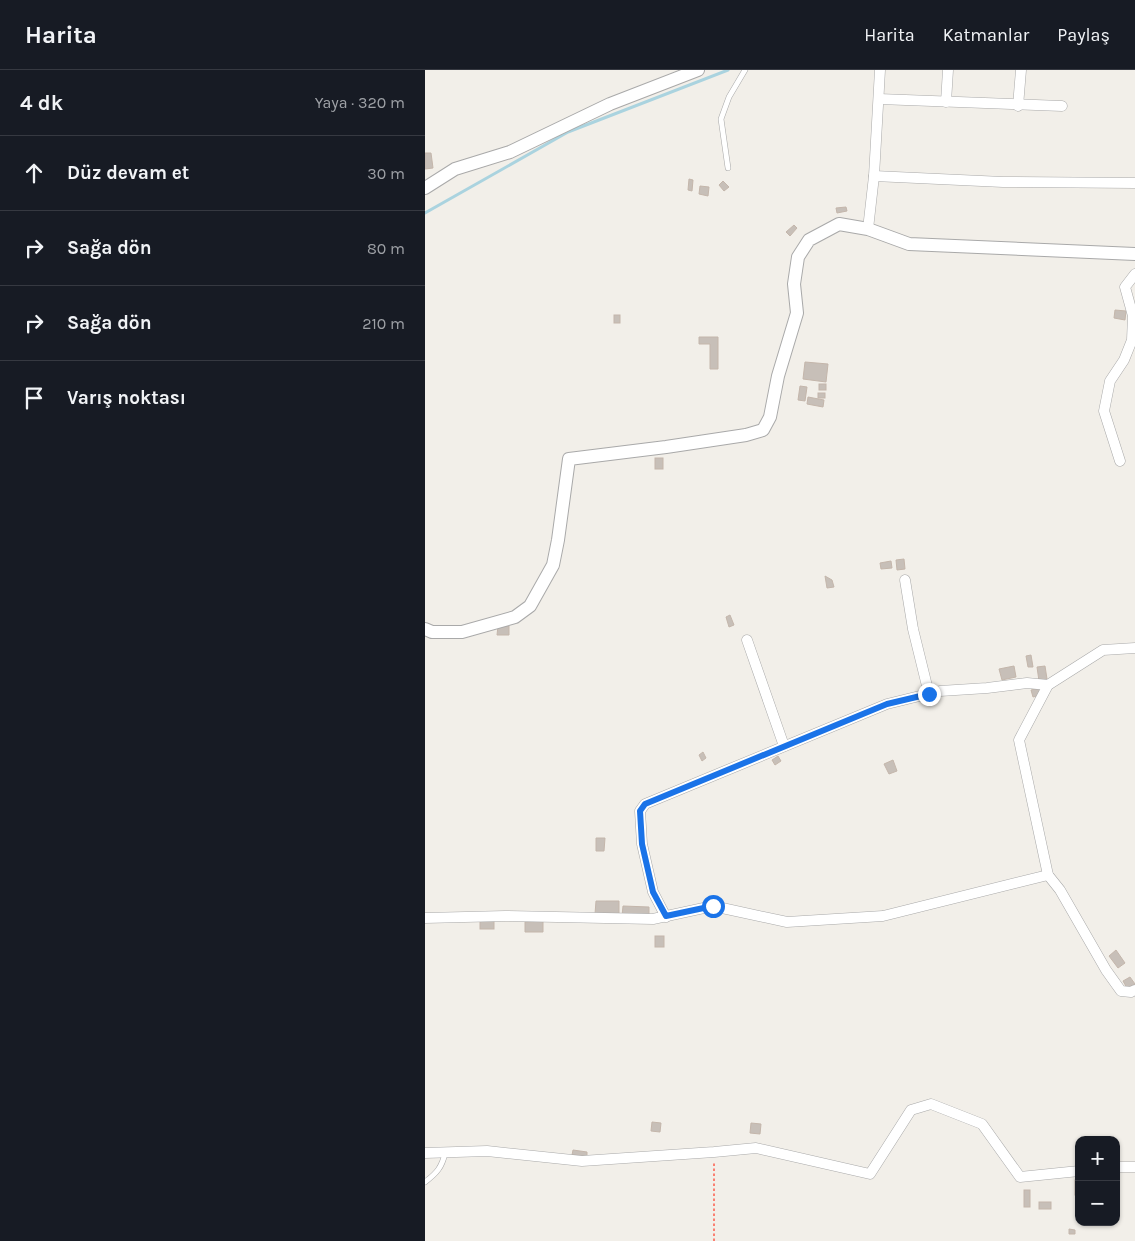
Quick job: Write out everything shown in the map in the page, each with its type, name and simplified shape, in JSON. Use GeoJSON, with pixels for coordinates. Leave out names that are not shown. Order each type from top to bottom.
{"type":"FeatureCollection","features":[{"type":"Feature","properties":{"kind":"street"},"geometry":{"type":"LineString","coordinates":[[425,188],[455,169],[509,152],[611,104],[698,70]]}},
{"type":"Feature","properties":{"kind":"street"},"geometry":{"type":"LineString","coordinates":[[868,229],[874,176],[880,70]]}},
{"type":"Feature","properties":{"kind":"street"},"geometry":{"type":"LineString","coordinates":[[946,102],[948,70]]}},
{"type":"Feature","properties":{"kind":"street"},"geometry":{"type":"LineString","coordinates":[[1018,106],[1021,70]]}},
{"type":"Feature","properties":{"kind":"street"},"geometry":{"type":"LineString","coordinates":[[879,100],[1063,106]]}},
{"type":"Feature","properties":{"kind":"street"},"geometry":{"type":"LineString","coordinates":[[874,176],[1003,182],[1135,183]]}},
{"type":"Feature","properties":{"kind":"street"},"geometry":{"type":"LineString","coordinates":[[425,630],[432,632],[463,632],[515,618],[530,606],[553,565],[569,459],[675,446],[747,435],[763,430],[770,417],[778,376],[797,313],[794,284],[798,257],[809,240],[839,224],[868,229],[909,244],[1135,254]]}},
{"type":"Feature","properties":{"kind":"street"},"geometry":{"type":"LineString","coordinates":[[1120,461],[1104,411],[1110,380],[1124,360],[1132,340],[1133,316],[1125,287],[1135,274]]}},
{"type":"Feature","properties":{"kind":"street"},"geometry":{"type":"LineString","coordinates":[[905,580],[913,629],[929,694]]}},
{"type":"Feature","properties":{"kind":"street"},"geometry":{"type":"LineString","coordinates":[[747,640],[784,746]]}},
{"type":"Feature","properties":{"kind":"street"},"geometry":{"type":"LineString","coordinates":[[1135,648],[1103,650],[1048,685],[1019,740],[1048,875],[1060,890],[1106,970],[1121,991],[1131,992],[1135,990]]}},
{"type":"Feature","properties":{"kind":"street"},"geometry":{"type":"LineString","coordinates":[[666,916],[653,892],[642,844],[640,811],[645,804],[887,704],[939,692],[1027,683],[1048,685]]}},
{"type":"Feature","properties":{"kind":"street"},"geometry":{"type":"LineString","coordinates":[[425,918],[505,916],[653,920],[713,906],[787,922],[883,916],[1048,875]]}},
{"type":"Feature","properties":{"kind":"street"},"geometry":{"type":"LineString","coordinates":[[425,1153],[487,1151],[582,1161],[756,1148],[870,1174],[911,1110],[931,1104],[982,1124],[1020,1177],[1075,1171]]}},
{"type":"Feature","properties":{"kind":"street"},"geometry":{"type":"LineString","coordinates":[[1120,1167],[1135,1167]]}},
{"type":"Feature","properties":{"kind":"lane"},"geometry":{"type":"LineString","coordinates":[[728,168],[721,119],[729,97],[745,70]]}},
{"type":"Feature","properties":{"kind":"lane"},"geometry":{"type":"LineString","coordinates":[[425,1182],[438,1172],[443,1164],[445,1153]]}},
{"type":"Feature","properties":{"kind":"path"},"geometry":{"type":"LineString","coordinates":[[714,1152],[714,1241]]}},
{"type":"Feature","properties":{"kind":"building"},"geometry":{"type":"Polygon","coordinates":[[[425,153],[431,153],[433,168],[425,169],[425,153]]]}},
{"type":"Feature","properties":{"kind":"building"},"geometry":{"type":"Polygon","coordinates":[[[689,179],[693,180],[692,191],[688,190],[689,179]]]}},
{"type":"Feature","properties":{"kind":"building"},"geometry":{"type":"Polygon","coordinates":[[[723,181],[729,187],[724,191],[719,185],[723,181]]]}},
{"type":"Feature","properties":{"kind":"building"},"geometry":{"type":"Polygon","coordinates":[[[700,186],[709,187],[708,196],[699,194],[700,186]]]}},
{"type":"Feature","properties":{"kind":"building"},"geometry":{"type":"Polygon","coordinates":[[[846,207],[847,211],[837,213],[836,208],[846,207]]]}},
{"type":"Feature","properties":{"kind":"building"},"geometry":{"type":"Polygon","coordinates":[[[794,225],[797,228],[790,236],[786,232],[794,225]]]}},
{"type":"Feature","properties":{"kind":"building"},"geometry":{"type":"Polygon","coordinates":[[[1115,310],[1126,311],[1125,320],[1114,318],[1115,310]]]}},
{"type":"Feature","properties":{"kind":"building"},"geometry":{"type":"Polygon","coordinates":[[[614,315],[620,315],[620,323],[614,323],[614,315]]]}},
{"type":"Feature","properties":{"kind":"building"},"geometry":{"type":"Polygon","coordinates":[[[699,337],[718,337],[718,369],[710,369],[710,344],[699,344],[699,337]]]}},
{"type":"Feature","properties":{"kind":"building"},"geometry":{"type":"Polygon","coordinates":[[[805,362],[828,364],[826,382],[803,379],[805,362]]]}},
{"type":"Feature","properties":{"kind":"building"},"geometry":{"type":"Polygon","coordinates":[[[819,384],[826,384],[826,390],[819,390],[819,384]]]}},
{"type":"Feature","properties":{"kind":"building"},"geometry":{"type":"Polygon","coordinates":[[[800,386],[807,387],[805,401],[798,400],[800,386]]]}},
{"type":"Feature","properties":{"kind":"building"},"geometry":{"type":"Polygon","coordinates":[[[818,393],[825,393],[825,398],[818,398],[818,393]]]}},
{"type":"Feature","properties":{"kind":"building"},"geometry":{"type":"Polygon","coordinates":[[[808,397],[824,400],[823,407],[807,404],[808,397]]]}},
{"type":"Feature","properties":{"kind":"building"},"geometry":{"type":"Polygon","coordinates":[[[655,458],[663,458],[663,469],[655,469],[655,458]]]}},
{"type":"Feature","properties":{"kind":"building"},"geometry":{"type":"Polygon","coordinates":[[[904,559],[905,569],[897,570],[896,560],[904,559]]]}},
{"type":"Feature","properties":{"kind":"building"},"geometry":{"type":"Polygon","coordinates":[[[891,561],[892,568],[881,569],[880,563],[891,561]]]}},
{"type":"Feature","properties":{"kind":"building"},"geometry":{"type":"Polygon","coordinates":[[[825,576],[832,580],[834,587],[827,588],[825,576]]]}},
{"type":"Feature","properties":{"kind":"building"},"geometry":{"type":"Polygon","coordinates":[[[730,615],[734,625],[729,627],[726,617],[730,615]]]}},
{"type":"Feature","properties":{"kind":"building"},"geometry":{"type":"Polygon","coordinates":[[[498,626],[509,626],[509,635],[497,635],[498,626]]]}},
{"type":"Feature","properties":{"kind":"building"},"geometry":{"type":"Polygon","coordinates":[[[1031,655],[1033,667],[1028,667],[1026,656],[1031,655]]]}},
{"type":"Feature","properties":{"kind":"building"},"geometry":{"type":"Polygon","coordinates":[[[1014,666],[1016,677],[1002,680],[999,669],[1014,666]]]}},
{"type":"Feature","properties":{"kind":"building"},"geometry":{"type":"Polygon","coordinates":[[[1045,666],[1047,679],[1039,681],[1037,667],[1045,666]]]}},
{"type":"Feature","properties":{"kind":"building"},"geometry":{"type":"Polygon","coordinates":[[[1039,688],[1041,695],[1033,697],[1031,690],[1039,688]]]}},
{"type":"Feature","properties":{"kind":"building"},"geometry":{"type":"Polygon","coordinates":[[[703,752],[706,758],[702,761],[699,755],[703,752]]]}},
{"type":"Feature","properties":{"kind":"building"},"geometry":{"type":"Polygon","coordinates":[[[778,756],[781,761],[775,765],[772,760],[778,756]]]}},
{"type":"Feature","properties":{"kind":"building"},"geometry":{"type":"Polygon","coordinates":[[[893,760],[897,771],[889,774],[884,764],[893,760]]]}},
{"type":"Feature","properties":{"kind":"building"},"geometry":{"type":"Polygon","coordinates":[[[596,838],[605,838],[604,851],[596,851],[596,838]]]}},
{"type":"Feature","properties":{"kind":"building"},"geometry":{"type":"Polygon","coordinates":[[[596,901],[619,901],[619,915],[595,914],[596,901]]]}},
{"type":"Feature","properties":{"kind":"building"},"geometry":{"type":"Polygon","coordinates":[[[623,906],[649,907],[649,916],[622,916],[623,906]]]}},
{"type":"Feature","properties":{"kind":"building"},"geometry":{"type":"Polygon","coordinates":[[[480,920],[494,920],[494,929],[480,929],[480,920]]]}},
{"type":"Feature","properties":{"kind":"building"},"geometry":{"type":"Polygon","coordinates":[[[543,921],[543,932],[525,932],[525,922],[543,921]]]}},
{"type":"Feature","properties":{"kind":"building"},"geometry":{"type":"Polygon","coordinates":[[[655,936],[664,936],[664,947],[655,947],[655,936]]]}},
{"type":"Feature","properties":{"kind":"building"},"geometry":{"type":"Polygon","coordinates":[[[1116,950],[1125,963],[1118,968],[1109,956],[1116,950]]]}},
{"type":"Feature","properties":{"kind":"building"},"geometry":{"type":"Polygon","coordinates":[[[1130,977],[1135,984],[1127,988],[1123,981],[1130,977]]]}},
{"type":"Feature","properties":{"kind":"building"},"geometry":{"type":"Polygon","coordinates":[[[652,1122],[661,1123],[660,1132],[651,1131],[652,1122]]]}},
{"type":"Feature","properties":{"kind":"building"},"geometry":{"type":"Polygon","coordinates":[[[751,1123],[761,1124],[760,1134],[750,1133],[751,1123]]]}},
{"type":"Feature","properties":{"kind":"building"},"geometry":{"type":"Polygon","coordinates":[[[573,1150],[587,1152],[587,1156],[572,1155],[573,1150]]]}},
{"type":"Feature","properties":{"kind":"building"},"geometry":{"type":"Polygon","coordinates":[[[1024,1190],[1030,1190],[1030,1207],[1024,1207],[1024,1190]]]}},
{"type":"Feature","properties":{"kind":"building"},"geometry":{"type":"Polygon","coordinates":[[[1039,1202],[1051,1202],[1051,1209],[1039,1209],[1039,1202]]]}},
{"type":"Feature","properties":{"kind":"building"},"geometry":{"type":"Polygon","coordinates":[[[1069,1229],[1075,1230],[1075,1234],[1069,1234],[1069,1229]]]}},
{"type":"Feature","properties":{"kind":"waterway"},"geometry":{"type":"LineString","coordinates":[[425,213],[568,132],[728,70]]}},
{"type":"Feature","properties":{"kind":"route"},"geometry":{"type":"LineString","coordinates":[[713,906],[666,916],[653,892],[642,844],[640,811],[645,804],[887,704],[929,694]]}}]}
